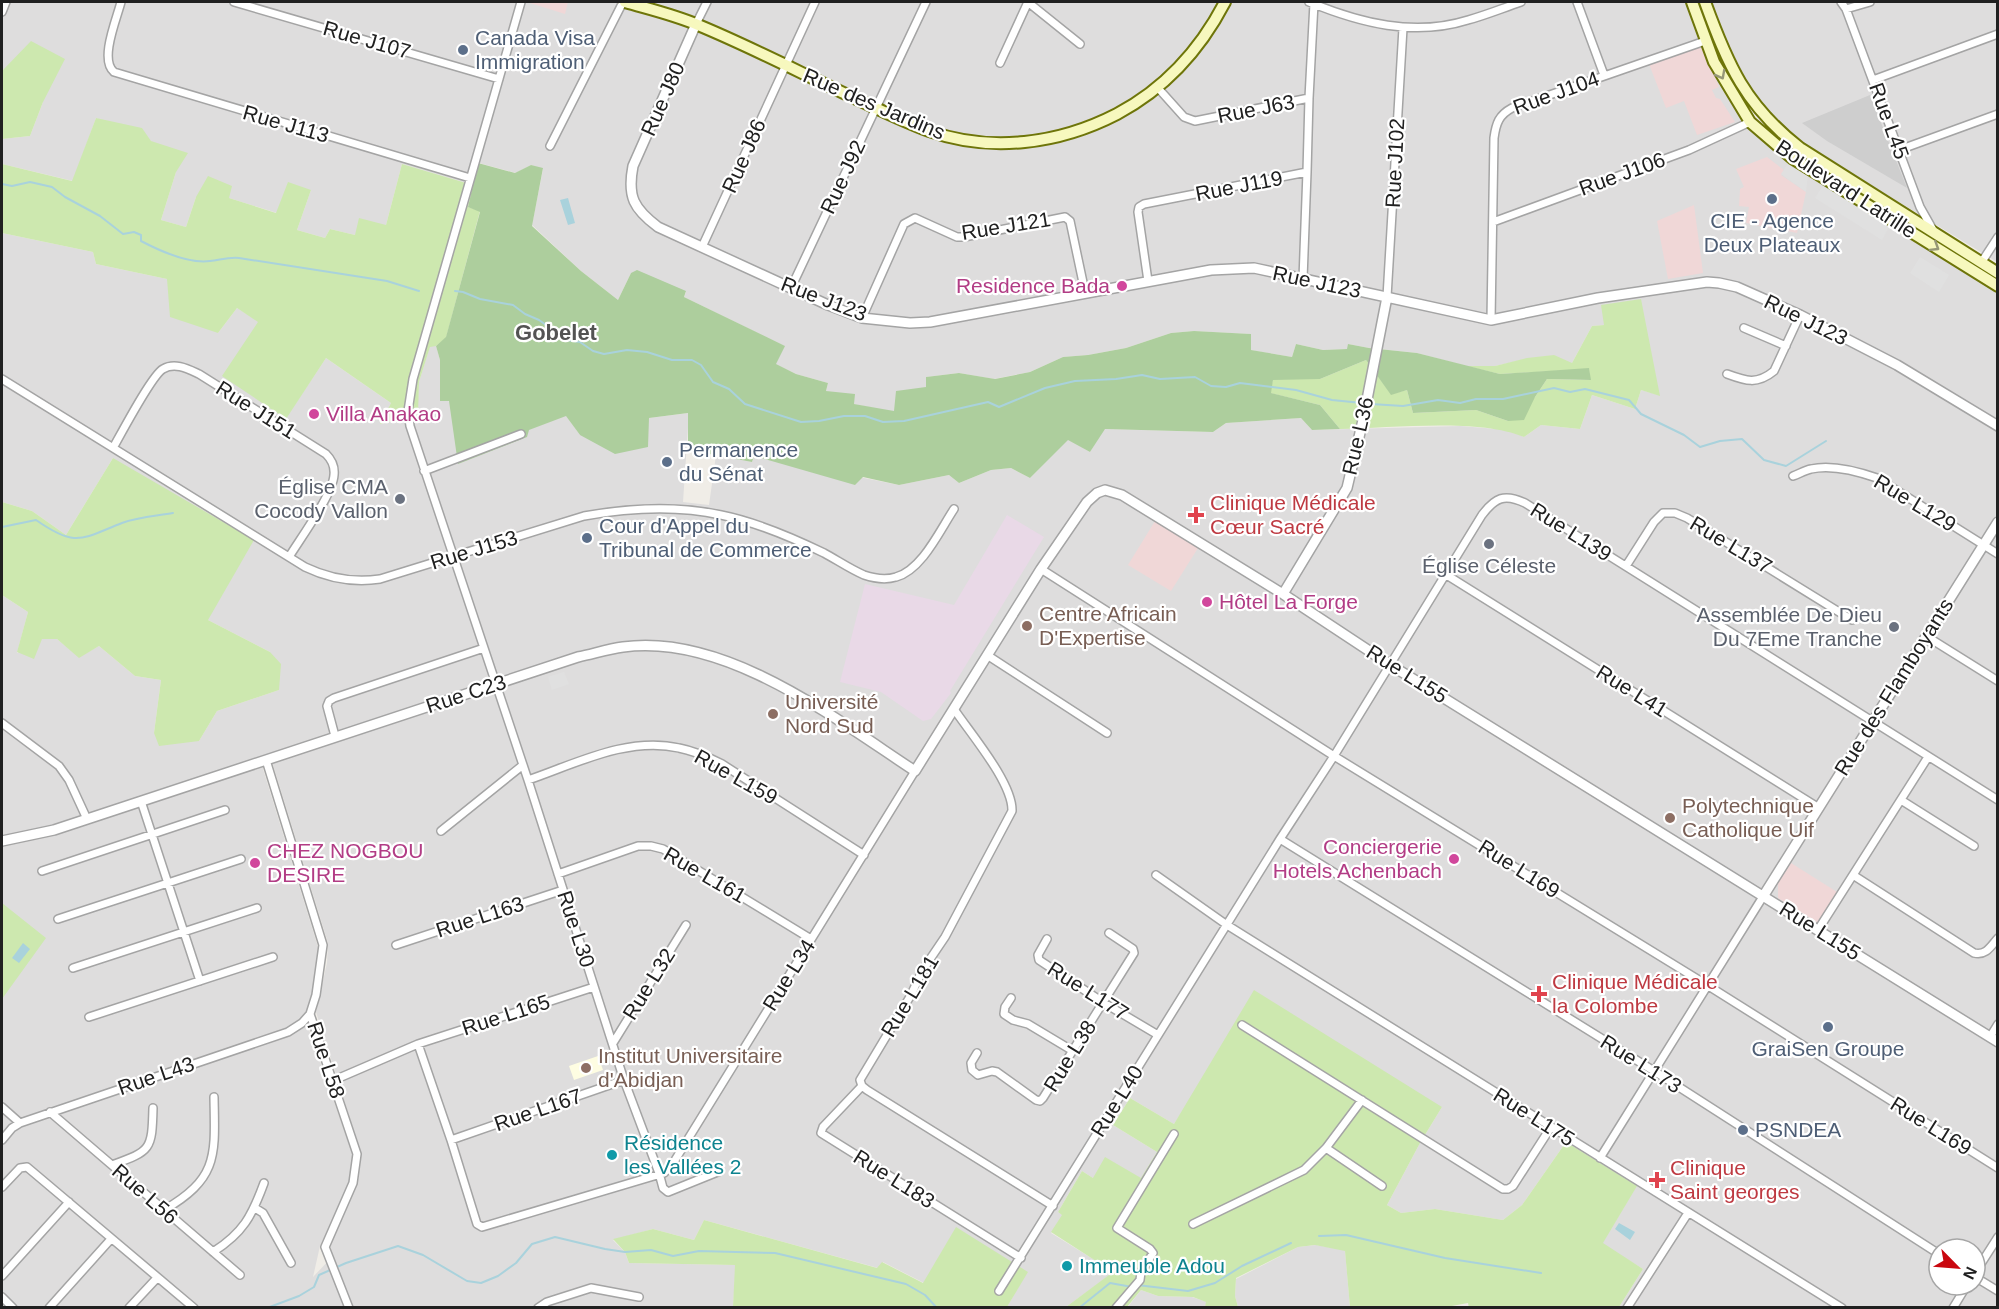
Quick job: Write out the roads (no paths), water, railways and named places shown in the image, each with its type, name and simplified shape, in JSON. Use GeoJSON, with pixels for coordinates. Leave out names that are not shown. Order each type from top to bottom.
{"type":"FeatureCollection","features":[{"type":"Feature","properties":{"kind":"main road","name":"Rue des Jardins"},"geometry":{"type":"LineString","coordinates":[[624,2],[696,24],[921,128],[952,138],[996,144],[1070,134],[1126,110],[1158,88],[1192,55],[1225,2]]}},
{"type":"Feature","properties":{"kind":"main road","name":"Boulevard Latrille"},"geometry":{"type":"LineString","coordinates":[[1692,2],[1705,41],[1721,76],[1750,122],[1792,158],[1998,286]]}},
{"type":"Feature","properties":{"kind":"main road","name":"Boulevard Latrille"},"geometry":{"type":"LineString","coordinates":[[1705,2],[1733,70],[1762,114],[1800,148],[1998,273]]}},
{"type":"Feature","properties":{"kind":"street"},"geometry":{"type":"LineString","coordinates":[[2,12],[6,2]]}},
{"type":"Feature","properties":{"kind":"street","name":"Rue J113"},"geometry":{"type":"LineString","coordinates":[[121,2],[107,54],[110,69],[120,75],[470,178]]}},
{"type":"Feature","properties":{"kind":"street","name":"Rue J107"},"geometry":{"type":"LineString","coordinates":[[234,2],[499,79]]}},
{"type":"Feature","properties":{"kind":"street","name":"Rue L30"},"geometry":{"type":"LineString","coordinates":[[521,2],[409,394],[408,411],[410,426],[424,471],[528,780],[624,1080],[659,1173]]}},
{"type":"Feature","properties":{"kind":"street"},"geometry":{"type":"LineString","coordinates":[[550,146],[624,2]]}},
{"type":"Feature","properties":{"kind":"street","name":"Rue J80"},"geometry":{"type":"LineString","coordinates":[[633,200],[629,184],[633,166],[707,2]]}},
{"type":"Feature","properties":{"kind":"street","name":"Rue J86"},"geometry":{"type":"LineString","coordinates":[[702,247],[815,2]]}},
{"type":"Feature","properties":{"kind":"street","name":"Rue J92"},"geometry":{"type":"LineString","coordinates":[[791,288],[926,2]]}},
{"type":"Feature","properties":{"kind":"street"},"geometry":{"type":"LineString","coordinates":[[1000,63],[1029,2],[1080,44]]}},
{"type":"Feature","properties":{"kind":"street"},"geometry":{"type":"LineString","coordinates":[[1312,2],[1355,20],[1403,28],[1443,26],[1467,21],[1521,2]]}},
{"type":"Feature","properties":{"kind":"street","name":"Rue J63"},"geometry":{"type":"LineString","coordinates":[[1158,88],[1184,117],[1195,121],[1309,98],[1312,2]]}},
{"type":"Feature","properties":{"kind":"street"},"geometry":{"type":"LineString","coordinates":[[1577,2],[1604,75]]}},
{"type":"Feature","properties":{"kind":"street"},"geometry":{"type":"LineString","coordinates":[[1844,6],[1870,2]]}},
{"type":"Feature","properties":{"kind":"street","name":"Rue L45"},"geometry":{"type":"LineString","coordinates":[[1844,6],[1874,80],[1920,207],[1936,235]]}},
{"type":"Feature","properties":{"kind":"street","name":"Rue J102"},"geometry":{"type":"LineString","coordinates":[[1387,297],[1403,28]]}},
{"type":"Feature","properties":{"kind":"street"},"geometry":{"type":"LineString","coordinates":[[1874,80],[1998,34]]}},
{"type":"Feature","properties":{"kind":"street","name":"Rue J104"},"geometry":{"type":"LineString","coordinates":[[1491,320],[1494,138],[1499,118],[1512,108],[1705,41]]}},
{"type":"Feature","properties":{"kind":"street"},"geometry":{"type":"LineString","coordinates":[[1307,172],[1309,98]]}},
{"type":"Feature","properties":{"kind":"street"},"geometry":{"type":"LineString","coordinates":[[1899,150],[1998,114]]}},
{"type":"Feature","properties":{"kind":"street","name":"Rue J106"},"geometry":{"type":"LineString","coordinates":[[1493,222],[1689,150],[1750,122]]}},
{"type":"Feature","properties":{"kind":"street","name":"Rue J119"},"geometry":{"type":"LineString","coordinates":[[1148,281],[1138,212],[1144,204],[1307,172],[1303,279]]}},
{"type":"Feature","properties":{"kind":"street","name":"Rue J123"},"geometry":{"type":"LineString","coordinates":[[633,200],[641,214],[658,227],[791,288],[862,318],[910,323],[930,322],[1085,292],[1233,268],[1254,268],[1491,320],[1598,298],[1707,282],[1737,288],[1800,315],[1897,365],[1998,426]]}},
{"type":"Feature","properties":{"kind":"street","name":"Rue J121"},"geometry":{"type":"LineString","coordinates":[[862,318],[904,224],[915,218],[957,237],[964,237],[1065,217],[1070,221],[1085,292]]}},
{"type":"Feature","properties":{"kind":"street"},"geometry":{"type":"LineString","coordinates":[[1981,263],[1998,237]]}},
{"type":"Feature","properties":{"kind":"street","name":"Rue L36"},"geometry":{"type":"LineString","coordinates":[[1283,594],[1347,488],[1387,297]]}},
{"type":"Feature","properties":{"kind":"street"},"geometry":{"type":"LineString","coordinates":[[1727,374],[1746,381],[1768,376],[1774,371],[1800,315]]}},
{"type":"Feature","properties":{"kind":"street"},"geometry":{"type":"LineString","coordinates":[[1744,328],[1786,346]]}},
{"type":"Feature","properties":{"kind":"street","name":"Rue J151"},"geometry":{"type":"LineString","coordinates":[[113,448],[162,369],[176,366],[199,374],[331,459],[334,466],[333,483],[289,557]]}},
{"type":"Feature","properties":{"kind":"street","name":"Rue J153"},"geometry":{"type":"LineString","coordinates":[[2,379],[289,557],[320,574],[337,579],[353,581],[380,579],[584,516],[650,508],[719,514],[756,524],[821,552],[864,575],[880,579],[896,577],[909,571],[918,563],[954,509]]}},
{"type":"Feature","properties":{"kind":"street"},"geometry":{"type":"LineString","coordinates":[[424,471],[520,434]]}},
{"type":"Feature","properties":{"kind":"street","name":"Rue L129"},"geometry":{"type":"LineString","coordinates":[[1793,476],[1812,469],[1830,469],[1854,470],[1877,478],[1998,554]]}},
{"type":"Feature","properties":{"kind":"street","name":"Rue L155"},"geometry":{"type":"LineString","coordinates":[[915,771],[1041,568],[1087,502],[1097,493],[1106,490],[1122,495],[1283,594],[1389,664],[1994,1039]]}},
{"type":"Feature","properties":{"kind":"street","name":"Rue L139"},"geometry":{"type":"LineString","coordinates":[[1214,945],[1334,756],[1482,515],[1491,504],[1501,498],[1516,498],[1998,800]]}},
{"type":"Feature","properties":{"kind":"street","name":"Rue L137"},"geometry":{"type":"LineString","coordinates":[[1626,566],[1654,522],[1663,513],[1675,513],[1687,518],[1852,620]]}},
{"type":"Feature","properties":{"kind":"street","name":"Rue des Flamboyants"},"geometry":{"type":"LineString","coordinates":[[1600,1158],[1998,522]]}},
{"type":"Feature","properties":{"kind":"street","name":"Rue L169"},"geometry":{"type":"LineString","coordinates":[[1041,568],[1334,756],[1707,985],[1998,1168]]}},
{"type":"Feature","properties":{"kind":"street","name":"Rue L41"},"geometry":{"type":"LineString","coordinates":[[1445,574],[1819,808]]}},
{"type":"Feature","properties":{"kind":"street"},"geometry":{"type":"LineString","coordinates":[[1926,636],[1998,681]]}},
{"type":"Feature","properties":{"kind":"street","name":"Rue C23"},"geometry":{"type":"LineString","coordinates":[[2,841],[54,830],[578,657],[623,647],[664,647],[685,650],[741,665],[768,678],[846,725],[915,771]]}},
{"type":"Feature","properties":{"kind":"street"},"geometry":{"type":"LineString","coordinates":[[335,736],[327,705],[334,698],[484,648]]}},
{"type":"Feature","properties":{"kind":"street"},"geometry":{"type":"LineString","coordinates":[[987,655],[1107,733]]}},
{"type":"Feature","properties":{"kind":"street","name":"Rue L181"},"geometry":{"type":"LineString","coordinates":[[862,1086],[860,1080],[863,1072],[902,1010],[922,971],[945,937],[1012,811],[1007,789],[954,710]]}},
{"type":"Feature","properties":{"kind":"street"},"geometry":{"type":"LineString","coordinates":[[2,723],[59,766],[69,780],[87,819]]}},
{"type":"Feature","properties":{"kind":"street","name":"Rue L159"},"geometry":{"type":"LineString","coordinates":[[528,780],[622,748],[659,745],[677,747],[722,764],[864,855]]}},
{"type":"Feature","properties":{"kind":"street"},"geometry":{"type":"LineString","coordinates":[[1818,930],[1928,757]]}},
{"type":"Feature","properties":{"kind":"street","name":"Rue L58"},"geometry":{"type":"LineString","coordinates":[[266,760],[323,945],[316,995],[310,1014],[357,1154],[353,1183],[326,1243],[326,1252],[349,1308]]}},
{"type":"Feature","properties":{"kind":"street"},"geometry":{"type":"LineString","coordinates":[[441,831],[522,765]]}},
{"type":"Feature","properties":{"kind":"street","name":"Rue L34"},"geometry":{"type":"LineString","coordinates":[[659,1173],[664,1173],[672,1165],[915,771]]}},
{"type":"Feature","properties":{"kind":"street"},"geometry":{"type":"LineString","coordinates":[[1901,800],[1974,846]]}},
{"type":"Feature","properties":{"kind":"street"},"geometry":{"type":"LineString","coordinates":[[141,801],[200,981]]}},
{"type":"Feature","properties":{"kind":"street"},"geometry":{"type":"LineString","coordinates":[[42,871],[225,810]]}},
{"type":"Feature","properties":{"kind":"street","name":"Rue L173"},"geometry":{"type":"LineString","coordinates":[[1280,839],[1654,1071],[1927,1246]]}},
{"type":"Feature","properties":{"kind":"street","name":"Rue L161"},"geometry":{"type":"LineString","coordinates":[[558,874],[638,846],[663,849],[811,939]]}},
{"type":"Feature","properties":{"kind":"street"},"geometry":{"type":"LineString","coordinates":[[58,919],[241,859]]}},
{"type":"Feature","properties":{"kind":"street","name":"Rue L175"},"geometry":{"type":"LineString","coordinates":[[1156,875],[1227,925],[1842,1308]]}},
{"type":"Feature","properties":{"kind":"street"},"geometry":{"type":"LineString","coordinates":[[1853,875],[1974,953],[1986,952],[1998,938]]}},
{"type":"Feature","properties":{"kind":"street","name":"Rue L163"},"geometry":{"type":"LineString","coordinates":[[396,945],[563,890]]}},
{"type":"Feature","properties":{"kind":"street"},"geometry":{"type":"LineString","coordinates":[[73,968],[257,908]]}},
{"type":"Feature","properties":{"kind":"street","name":"Rue L32"},"geometry":{"type":"LineString","coordinates":[[613,1043],[686,926]]}},
{"type":"Feature","properties":{"kind":"street","name":"Rue L38"},"geometry":{"type":"LineString","coordinates":[[977,1053],[971,1063],[972,1070],[978,1075],[997,1072],[1040,1101],[1134,953],[1133,949],[1109,933]]}},
{"type":"Feature","properties":{"kind":"street","name":"Rue L177"},"geometry":{"type":"LineString","coordinates":[[1047,939],[1038,954],[1039,960],[1158,1035]]}},
{"type":"Feature","properties":{"kind":"street","name":"Rue L40"},"geometry":{"type":"LineString","coordinates":[[999,1292],[1214,945]]}},
{"type":"Feature","properties":{"kind":"street"},"geometry":{"type":"LineString","coordinates":[[89,1017],[273,957]]}},
{"type":"Feature","properties":{"kind":"street","name":"Rue L165"},"geometry":{"type":"LineString","coordinates":[[332,1081],[418,1044],[594,987]]}},
{"type":"Feature","properties":{"kind":"street"},"geometry":{"type":"LineString","coordinates":[[1011,998],[1005,1007],[1004,1014],[1013,1020],[1028,1024],[1073,1051]]}},
{"type":"Feature","properties":{"kind":"street","name":"Rue L43"},"geometry":{"type":"LineString","coordinates":[[2,1140],[12,1128],[20,1123],[288,1032],[302,1023],[310,1014]]}},
{"type":"Feature","properties":{"kind":"street"},"geometry":{"type":"LineString","coordinates":[[1994,1039],[1998,1024]]}},
{"type":"Feature","properties":{"kind":"street"},"geometry":{"type":"LineString","coordinates":[[1242,1025],[1503,1189],[1513,1186],[1551,1127]]}},
{"type":"Feature","properties":{"kind":"street"},"geometry":{"type":"LineString","coordinates":[[418,1044],[477,1224],[482,1227],[659,1173],[663,1188],[668,1192],[720,1171]]}},
{"type":"Feature","properties":{"kind":"street","name":"Rue L167"},"geometry":{"type":"LineString","coordinates":[[451,1140],[624,1080]]}},
{"type":"Feature","properties":{"kind":"street"},"geometry":{"type":"LineString","coordinates":[[862,1086],[1053,1206]]}},
{"type":"Feature","properties":{"kind":"street","name":"Rue L183"},"geometry":{"type":"LineString","coordinates":[[862,1086],[823,1127],[821,1133],[1021,1258]]}},
{"type":"Feature","properties":{"kind":"street"},"geometry":{"type":"LineString","coordinates":[[164,1210],[196,1188],[212,1160],[215,1143],[214,1097]]}},
{"type":"Feature","properties":{"kind":"street"},"geometry":{"type":"LineString","coordinates":[[1193,1224],[1298,1174],[1326,1148],[1362,1100]]}},
{"type":"Feature","properties":{"kind":"street"},"geometry":{"type":"LineString","coordinates":[[2,1107],[20,1123]]}},
{"type":"Feature","properties":{"kind":"street"},"geometry":{"type":"LineString","coordinates":[[112,1165],[135,1156],[147,1148],[152,1140],[153,1108]]}},
{"type":"Feature","properties":{"kind":"street","name":"Rue L56"},"geometry":{"type":"LineString","coordinates":[[50,1112],[240,1275]]}},
{"type":"Feature","properties":{"kind":"street"},"geometry":{"type":"LineString","coordinates":[[1116,1308],[1140,1280],[1141,1272],[1153,1253],[1118,1230],[1118,1226],[1174,1134]]}},
{"type":"Feature","properties":{"kind":"street"},"geometry":{"type":"LineString","coordinates":[[1326,1148],[1382,1186]]}},
{"type":"Feature","properties":{"kind":"street"},"geometry":{"type":"LineString","coordinates":[[2,1187],[23,1166],[194,1308]]}},
{"type":"Feature","properties":{"kind":"street"},"geometry":{"type":"LineString","coordinates":[[213,1252],[237,1234],[255,1209],[264,1183]]}},
{"type":"Feature","properties":{"kind":"street"},"geometry":{"type":"LineString","coordinates":[[2,1276],[69,1202]]}},
{"type":"Feature","properties":{"kind":"street"},"geometry":{"type":"LineString","coordinates":[[255,1209],[263,1213],[291,1263]]}},
{"type":"Feature","properties":{"kind":"street"},"geometry":{"type":"LineString","coordinates":[[1637,1308],[1629,1305],[1688,1213]]}},
{"type":"Feature","properties":{"kind":"street"},"geometry":{"type":"LineString","coordinates":[[1987,1255],[1998,1237]]}},
{"type":"Feature","properties":{"kind":"street"},"geometry":{"type":"LineString","coordinates":[[49,1308],[111,1239]]}},
{"type":"Feature","properties":{"kind":"street"},"geometry":{"type":"LineString","coordinates":[[129,1308],[157,1278]]}},
{"type":"Feature","properties":{"kind":"street"},"geometry":{"type":"LineString","coordinates":[[538,1308],[547,1302],[591,1288],[639,1297]]}},
{"type":"Feature","properties":{"kind":"street"},"geometry":{"type":"LineString","coordinates":[[2,1297],[13,1308]]}},
{"type":"Feature","properties":{"kind":"water"},"geometry":{"type":"Polygon","coordinates":[[[568,198],[575,223],[568,225],[560,200],[568,198]]]}},
{"type":"Feature","properties":{"kind":"water"},"geometry":{"type":"Polygon","coordinates":[[[23,943],[30,949],[19,963],[12,958],[23,943]]]}},
{"type":"Feature","properties":{"kind":"water"},"geometry":{"type":"Polygon","coordinates":[[[1619,1223],[1635,1232],[1630,1240],[1615,1229],[1619,1223]]]}},
{"type":"Feature","properties":{"kind":"waterway"},"geometry":{"type":"LineString","coordinates":[[2,184],[12,186],[30,182],[52,187],[65,197],[100,216],[123,234],[134,232],[141,235],[141,241],[165,253],[184,259],[210,261],[239,258],[387,281],[419,291]]}},
{"type":"Feature","properties":{"kind":"waterway"},"geometry":{"type":"LineString","coordinates":[[455,291],[480,299],[513,305],[567,340],[580,342],[593,351],[604,354],[627,350],[647,352],[672,360],[692,360],[701,365],[713,382],[729,389],[745,404],[801,422],[844,416],[865,416],[883,422],[904,421],[988,402],[999,407],[1045,388],[1075,381],[1142,375],[1160,379],[1195,377],[1211,386],[1226,387],[1240,383],[1296,390],[1332,400],[1362,403]]}},
{"type":"Feature","properties":{"kind":"waterway"},"geometry":{"type":"LineString","coordinates":[[1371,404],[1403,406],[1438,400],[1460,403],[1476,399],[1503,399],[1554,388],[1570,392],[1585,389],[1629,400],[1641,414],[1684,435],[1700,447],[1720,441],[1742,439],[1764,460],[1786,466],[1826,441]]}},
{"type":"Feature","properties":{"kind":"waterway"},"geometry":{"type":"LineString","coordinates":[[2,527],[36,520],[61,535],[79,538],[128,521],[173,513]]}},
{"type":"Feature","properties":{"kind":"waterway"},"geometry":{"type":"LineString","coordinates":[[1319,1236],[1346,1235],[1445,1258],[1541,1273]]}},
{"type":"Feature","properties":{"kind":"waterway"},"geometry":{"type":"LineString","coordinates":[[267,1308],[299,1296],[314,1287],[319,1275],[346,1263],[398,1246],[423,1255],[467,1281],[481,1283],[498,1276],[516,1263],[532,1244],[555,1237],[605,1249],[625,1252],[651,1250],[673,1256],[699,1251],[775,1253],[906,1284],[925,1295],[937,1308]]}},
{"type":"Feature","properties":{"kind":"waterway"},"geometry":{"type":"LineString","coordinates":[[1137,1285],[1188,1291],[1215,1283],[1242,1266],[1291,1243]]}},
{"type":"Feature","properties":{"kind":"waterway"},"geometry":{"type":"LineString","coordinates":[[1079,1308],[1110,1283],[1132,1287]]}},
{"type":"Feature","properties":{"kind":"place","name":"Canada Visa Immigration"},"geometry":{"type":"Point","coordinates":[463,50]}},
{"type":"Feature","properties":{"kind":"place","name":"CIE - Agence Deux Plateaux"},"geometry":{"type":"Point","coordinates":[1772,199]}},
{"type":"Feature","properties":{"kind":"place","name":"Residence Bada"},"geometry":{"type":"Point","coordinates":[1122,286]}},
{"type":"Feature","properties":{"kind":"place","name":"Villa Anakao"},"geometry":{"type":"Point","coordinates":[314,414]}},
{"type":"Feature","properties":{"kind":"place","name":"Permanence du Sénat"},"geometry":{"type":"Point","coordinates":[667,462]}},
{"type":"Feature","properties":{"kind":"place","name":"Église CMA Cocody Vallon"},"geometry":{"type":"Point","coordinates":[400,499]}},
{"type":"Feature","properties":{"kind":"place","name":"Clinique Médicale Cœur Sacré"},"geometry":{"type":"Point","coordinates":[1196,515]}},
{"type":"Feature","properties":{"kind":"place","name":"Cour d'Appel du Tribunal de Commerce"},"geometry":{"type":"Point","coordinates":[587,538]}},
{"type":"Feature","properties":{"kind":"place","name":"Église Céleste"},"geometry":{"type":"Point","coordinates":[1489,544]}},
{"type":"Feature","properties":{"kind":"place","name":"Hôtel La Forge"},"geometry":{"type":"Point","coordinates":[1207,602]}},
{"type":"Feature","properties":{"kind":"place","name":"Centre Africain D'Expertise"},"geometry":{"type":"Point","coordinates":[1027,626]}},
{"type":"Feature","properties":{"kind":"place","name":"Assemblée De Dieu Du 7Eme Tranche"},"geometry":{"type":"Point","coordinates":[1894,627]}},
{"type":"Feature","properties":{"kind":"place","name":"Université Nord Sud"},"geometry":{"type":"Point","coordinates":[773,714]}},
{"type":"Feature","properties":{"kind":"place","name":"Polytechnique Catholique Uif"},"geometry":{"type":"Point","coordinates":[1670,818]}},
{"type":"Feature","properties":{"kind":"place","name":"Conciergerie Hotels Achenbach"},"geometry":{"type":"Point","coordinates":[1454,859]}},
{"type":"Feature","properties":{"kind":"place","name":"CHEZ NOGBOU DESIRE"},"geometry":{"type":"Point","coordinates":[255,863]}},
{"type":"Feature","properties":{"kind":"place","name":"Clinique Médicale la Colombe"},"geometry":{"type":"Point","coordinates":[1539,994]}},
{"type":"Feature","properties":{"kind":"place","name":"GraiSen Groupe"},"geometry":{"type":"Point","coordinates":[1828,1027]}},
{"type":"Feature","properties":{"kind":"place","name":"Institut Universitaire d'Abidjan"},"geometry":{"type":"Point","coordinates":[586,1068]}},
{"type":"Feature","properties":{"kind":"place","name":"PSNDEA"},"geometry":{"type":"Point","coordinates":[1743,1130]}},
{"type":"Feature","properties":{"kind":"place","name":"Résidence les Vallées 2"},"geometry":{"type":"Point","coordinates":[612,1155]}},
{"type":"Feature","properties":{"kind":"place","name":"Clinique Saint georges"},"geometry":{"type":"Point","coordinates":[1657,1180]}},
{"type":"Feature","properties":{"kind":"place","name":"Immeuble Adou"},"geometry":{"type":"Point","coordinates":[1067,1266]}},
{"type":"Feature","properties":{"kind":"district","name":"Gobelet"},"geometry":{"type":"Point","coordinates":[556,332]}}]}
